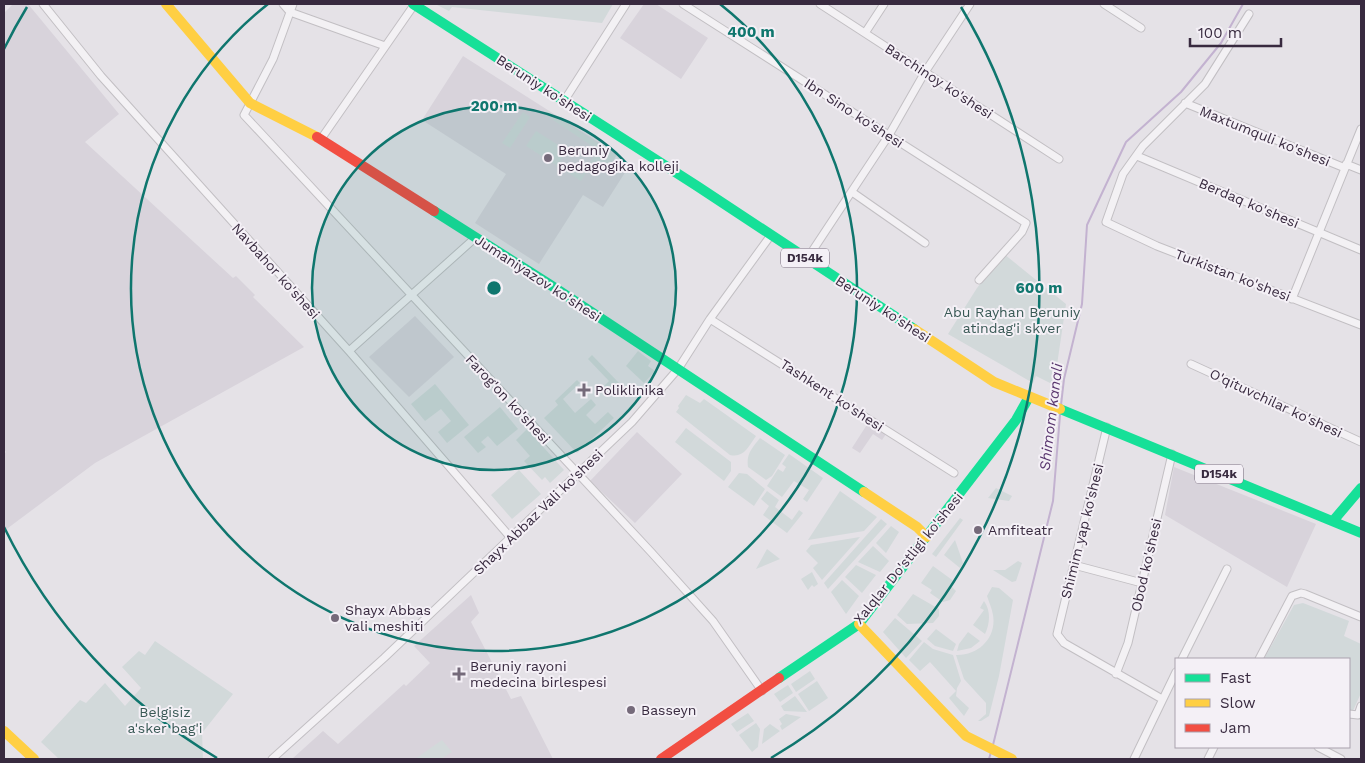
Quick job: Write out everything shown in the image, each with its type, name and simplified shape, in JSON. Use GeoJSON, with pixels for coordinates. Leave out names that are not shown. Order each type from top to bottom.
{"type":"FeatureCollection","features":[{"type":"Feature","properties":{"kind":"street","name":"Navbahor ko'shesi"},"geometry":{"type":"LineString","coordinates":[[42,4],[101,76],[349,351],[511,538]]}},
{"type":"Feature","properties":{"kind":"street","name":"Jumaniyazov ko'shesi"},"geometry":{"type":"LineString","coordinates":[[166,4],[250,102],[320,139],[475,238],[678,369],[842,480],[917,527],[927,537]]}},
{"type":"Feature","properties":{"kind":"street"},"geometry":{"type":"LineString","coordinates":[[283,4],[290,12],[385,46]]}},
{"type":"Feature","properties":{"kind":"street"},"geometry":{"type":"LineString","coordinates":[[250,102],[273,59],[293,4]]}},
{"type":"Feature","properties":{"kind":"street"},"geometry":{"type":"LineString","coordinates":[[320,139],[414,4]]}},
{"type":"Feature","properties":{"kind":"street","name":"Beruniy ko'shesi"},"geometry":{"type":"LineString","coordinates":[[414,4],[994,382],[1361,533]]}},
{"type":"Feature","properties":{"kind":"street"},"geometry":{"type":"LineString","coordinates":[[564,101],[626,4]]}},
{"type":"Feature","properties":{"kind":"street","name":"Ibn Sino ko'shesi"},"geometry":{"type":"LineString","coordinates":[[682,4],[1026,223],[1022,232],[979,280]]}},
{"type":"Feature","properties":{"kind":"street","name":"Barchinoy ko'shesi"},"geometry":{"type":"LineString","coordinates":[[820,4],[1059,159]]}},
{"type":"Feature","properties":{"kind":"street"},"geometry":{"type":"LineString","coordinates":[[865,33],[884,4]]}},
{"type":"Feature","properties":{"kind":"street"},"geometry":{"type":"LineString","coordinates":[[807,259],[889,135],[925,72],[970,4]]}},
{"type":"Feature","properties":{"kind":"street"},"geometry":{"type":"LineString","coordinates":[[1104,4],[1141,28]]}},
{"type":"Feature","properties":{"kind":"street"},"geometry":{"type":"LineString","coordinates":[[1137,156],[1205,84],[1249,14]]}},
{"type":"Feature","properties":{"kind":"street","name":"Farog'on ko'shesi"},"geometry":{"type":"LineString","coordinates":[[250,102],[244,116],[713,621],[762,691]]}},
{"type":"Feature","properties":{"kind":"street","name":"Maxtumquli ko'shesi"},"geometry":{"type":"LineString","coordinates":[[1185,103],[1346,166],[1361,170]]}},
{"type":"Feature","properties":{"kind":"street"},"geometry":{"type":"LineString","coordinates":[[1292,299],[1361,129]]}},
{"type":"Feature","properties":{"kind":"street","name":"Turkistan ko'shesi"},"geometry":{"type":"LineString","coordinates":[[1137,156],[1123,174],[1106,222],[1157,246],[1361,325]]}},
{"type":"Feature","properties":{"kind":"street","name":"Berdaq ko'shesi"},"geometry":{"type":"LineString","coordinates":[[1137,156],[1361,250]]}},
{"type":"Feature","properties":{"kind":"street"},"geometry":{"type":"LineString","coordinates":[[852,192],[925,243]]}},
{"type":"Feature","properties":{"kind":"street","name":"Shayx Abbaz Vali ko'shesi"},"geometry":{"type":"LineString","coordinates":[[272,759],[379,662],[632,422],[678,369],[710,319],[771,235]]}},
{"type":"Feature","properties":{"kind":"street"},"geometry":{"type":"LineString","coordinates":[[349,351],[475,238]]}},
{"type":"Feature","properties":{"kind":"street","name":"Tashkent ko'shesi"},"geometry":{"type":"LineString","coordinates":[[710,319],[954,473]]}},
{"type":"Feature","properties":{"kind":"street","name":"O'qituvchilar ko'shesi"},"geometry":{"type":"LineString","coordinates":[[1190,364],[1361,442]]}},
{"type":"Feature","properties":{"kind":"street","name":"Xalqlar Do'stligi ko'shesi"},"geometry":{"type":"LineString","coordinates":[[661,759],[859,624],[1016,420],[1029,397]]}},
{"type":"Feature","properties":{"kind":"street","name":"Shimim yap ko'shesi"},"geometry":{"type":"LineString","coordinates":[[1107,427],[1057,634],[1064,643],[1116,674]]}},
{"type":"Feature","properties":{"kind":"street","name":"Obod ko'shesi"},"geometry":{"type":"LineString","coordinates":[[1116,674],[1128,643],[1172,454]]}},
{"type":"Feature","properties":{"kind":"street"},"geometry":{"type":"LineString","coordinates":[[1333,521],[1361,488]]}},
{"type":"Feature","properties":{"kind":"street"},"geometry":{"type":"LineString","coordinates":[[1074,566],[1142,583]]}},
{"type":"Feature","properties":{"kind":"street"},"geometry":{"type":"LineString","coordinates":[[1182,658],[1227,568]]}},
{"type":"Feature","properties":{"kind":"street"},"geometry":{"type":"LineString","coordinates":[[1260,658],[1292,596],[1301,593],[1361,617]]}},
{"type":"Feature","properties":{"kind":"street"},"geometry":{"type":"LineString","coordinates":[[859,624],[952,724],[982,746],[1012,759]]}},
{"type":"Feature","properties":{"kind":"street"},"geometry":{"type":"LineString","coordinates":[[1116,674],[1162,700]]}},
{"type":"Feature","properties":{"kind":"street"},"geometry":{"type":"LineString","coordinates":[[1134,759],[1175,674]]}},
{"type":"Feature","properties":{"kind":"street"},"geometry":{"type":"LineString","coordinates":[[1350,714],[1358,715],[1361,706]]}},
{"type":"Feature","properties":{"kind":"street"},"geometry":{"type":"LineString","coordinates":[[4,731],[34,759]]}},
{"type":"Feature","properties":{"kind":"street"},"geometry":{"type":"LineString","coordinates":[[1320,748],[1341,759]]}},
{"type":"Feature","properties":{"kind":"shaded area"},"geometry":{"type":"Polygon","coordinates":[[[13,4],[28,4],[119,114],[85,142],[233,278],[236,276],[255,295],[253,297],[304,347],[95,463],[4,531],[4,454],[6,452],[4,449],[4,13],[13,4]]]}},
{"type":"Feature","properties":{"kind":"shaded area"},"geometry":{"type":"Polygon","coordinates":[[[644,4],[656,4],[708,38],[681,79],[620,38],[644,4]]]}},
{"type":"Feature","properties":{"kind":"shaded area","name":"Beruniy pedagogika kolleji"},"geometry":{"type":"Polygon","coordinates":[[[463,56],[617,154],[613,162],[626,171],[603,207],[583,195],[539,264],[475,223],[506,174],[422,120],[463,56]]]}},
{"type":"Feature","properties":{"kind":"shaded area"},"geometry":{"type":"Polygon","coordinates":[[[415,316],[454,357],[409,397],[369,357],[415,316]]]}},
{"type":"Feature","properties":{"kind":"shaded area"},"geometry":{"type":"Polygon","coordinates":[[[868,423],[886,434],[882,440],[873,434],[860,453],[852,448],[868,423]]]}},
{"type":"Feature","properties":{"kind":"shaded area"},"geometry":{"type":"Polygon","coordinates":[[[637,432],[682,474],[635,523],[590,481],[637,432]]]}},
{"type":"Feature","properties":{"kind":"shaded area"},"geometry":{"type":"Polygon","coordinates":[[[1174,467],[1316,524],[1287,587],[1165,515],[1174,467]]]}},
{"type":"Feature","properties":{"kind":"shaded area","name":"Beruniy rayoni medecina birlespesi"},"geometry":{"type":"Polygon","coordinates":[[[471,595],[479,613],[471,622],[511,699],[521,696],[553,759],[292,759],[323,731],[338,744],[404,684],[406,686],[430,663],[414,646],[471,595]]]}},
{"type":"Feature","properties":{"kind":"green space"},"geometry":{"type":"Polygon","coordinates":[[[435,4],[613,4],[602,23],[452,7],[449,11],[435,4]]]}},
{"type":"Feature","properties":{"kind":"green space"},"geometry":{"type":"Polygon","coordinates":[[[547,110],[616,155],[606,171],[593,162],[581,181],[526,146],[536,131],[566,150],[560,161],[582,175],[598,150],[544,114],[547,110]]]}},
{"type":"Feature","properties":{"kind":"green space"},"geometry":{"type":"Polygon","coordinates":[[[523,112],[530,117],[510,148],[502,143],[523,112]]]}},
{"type":"Feature","properties":{"kind":"green space","name":"Abu Rayhan Beruniy atindag'i skver"},"geometry":{"type":"Polygon","coordinates":[[[1004,254],[1066,304],[1054,385],[1036,376],[1033,383],[948,334],[977,288],[1004,254]]]}},
{"type":"Feature","properties":{"kind":"green space"},"geometry":{"type":"Polygon","coordinates":[[[638,351],[651,361],[648,366],[655,371],[644,383],[626,366],[638,351]]]}},
{"type":"Feature","properties":{"kind":"green space"},"geometry":{"type":"Polygon","coordinates":[[[592,355],[619,383],[608,393],[603,387],[609,381],[588,359],[592,355]]]}},
{"type":"Feature","properties":{"kind":"green space"},"geometry":{"type":"Polygon","coordinates":[[[577,380],[580,383],[563,399],[575,413],[591,399],[596,405],[586,415],[595,424],[608,412],[614,418],[577,453],[544,418],[558,405],[555,401],[577,380]]]}},
{"type":"Feature","properties":{"kind":"green space"},"geometry":{"type":"Polygon","coordinates":[[[435,384],[469,425],[447,443],[438,432],[451,421],[441,409],[425,421],[411,404],[435,384]]]}},
{"type":"Feature","properties":{"kind":"green space"},"geometry":{"type":"Polygon","coordinates":[[[686,395],[700,403],[704,399],[756,436],[745,451],[739,455],[730,455],[676,412],[686,395]]]}},
{"type":"Feature","properties":{"kind":"green space"},"geometry":{"type":"Polygon","coordinates":[[[500,407],[518,429],[497,446],[488,436],[481,442],[486,447],[478,453],[464,437],[500,407]]]}},
{"type":"Feature","properties":{"kind":"green space"},"geometry":{"type":"Polygon","coordinates":[[[686,428],[731,462],[731,471],[724,481],[675,442],[686,428]]]}},
{"type":"Feature","properties":{"kind":"green space"},"geometry":{"type":"Polygon","coordinates":[[[527,429],[564,470],[550,483],[545,477],[542,480],[524,461],[530,456],[516,440],[527,429]]]}},
{"type":"Feature","properties":{"kind":"green space"},"geometry":{"type":"Polygon","coordinates":[[[760,438],[785,455],[772,476],[766,480],[748,467],[749,455],[760,438]]]}},
{"type":"Feature","properties":{"kind":"green space"},"geometry":{"type":"Polygon","coordinates":[[[789,454],[823,478],[807,502],[803,499],[809,490],[794,481],[782,497],[767,486],[778,469],[783,472],[786,467],[782,464],[789,454]]]}},
{"type":"Feature","properties":{"kind":"green space"},"geometry":{"type":"Polygon","coordinates":[[[519,470],[541,494],[512,519],[491,495],[519,470]]]}},
{"type":"Feature","properties":{"kind":"green space"},"geometry":{"type":"Polygon","coordinates":[[[739,473],[747,474],[765,489],[754,506],[728,487],[739,473]]]}},
{"type":"Feature","properties":{"kind":"green space"},"geometry":{"type":"Polygon","coordinates":[[[996,488],[1012,496],[1009,501],[988,498],[996,488]]]}},
{"type":"Feature","properties":{"kind":"green space"},"geometry":{"type":"Polygon","coordinates":[[[767,491],[779,500],[775,507],[792,520],[799,510],[803,513],[787,533],[763,515],[769,506],[761,499],[767,491]]]}},
{"type":"Feature","properties":{"kind":"green space"},"geometry":{"type":"Polygon","coordinates":[[[840,491],[877,517],[864,531],[808,540],[840,491]]]}},
{"type":"Feature","properties":{"kind":"green space"},"geometry":{"type":"Polygon","coordinates":[[[960,518],[963,520],[936,557],[932,554],[960,518]]]}},
{"type":"Feature","properties":{"kind":"green space"},"geometry":{"type":"Polygon","coordinates":[[[881,519],[887,524],[828,589],[824,583],[881,519]]]}},
{"type":"Feature","properties":{"kind":"green space"},"geometry":{"type":"Polygon","coordinates":[[[891,526],[899,532],[886,553],[876,543],[891,526]]]}},
{"type":"Feature","properties":{"kind":"green space"},"geometry":{"type":"Polygon","coordinates":[[[860,537],[822,580],[813,568],[818,563],[806,551],[811,545],[860,537]]]}},
{"type":"Feature","properties":{"kind":"green space"},"geometry":{"type":"Polygon","coordinates":[[[955,540],[963,563],[960,568],[944,555],[955,540]]]}},
{"type":"Feature","properties":{"kind":"green space"},"geometry":{"type":"Polygon","coordinates":[[[873,546],[889,561],[880,572],[858,562],[873,546]]]}},
{"type":"Feature","properties":{"kind":"green space"},"geometry":{"type":"Polygon","coordinates":[[[767,549],[780,559],[756,569],[767,549]]]}},
{"type":"Feature","properties":{"kind":"green space"},"geometry":{"type":"Polygon","coordinates":[[[1018,561],[1022,563],[1016,581],[1012,582],[993,570],[1005,570],[1018,561]]]}},
{"type":"Feature","properties":{"kind":"green space"},"geometry":{"type":"Polygon","coordinates":[[[856,565],[876,575],[862,593],[845,577],[856,565]]]}},
{"type":"Feature","properties":{"kind":"green space"},"geometry":{"type":"Polygon","coordinates":[[[933,566],[955,582],[952,587],[956,591],[950,600],[943,602],[930,593],[932,590],[921,583],[933,566]]]}},
{"type":"Feature","properties":{"kind":"green space"},"geometry":{"type":"Polygon","coordinates":[[[812,572],[818,584],[814,587],[812,585],[808,590],[801,579],[812,572]]]}},
{"type":"Feature","properties":{"kind":"green space"},"geometry":{"type":"Polygon","coordinates":[[[842,580],[859,596],[846,614],[831,592],[842,580]]]}},
{"type":"Feature","properties":{"kind":"green space"},"geometry":{"type":"Polygon","coordinates":[[[992,587],[999,588],[1013,600],[999,676],[989,716],[978,721],[986,714],[986,703],[964,679],[956,655],[964,655],[978,649],[989,638],[992,631],[993,613],[987,596],[992,587]]]}},
{"type":"Feature","properties":{"kind":"green space"},"geometry":{"type":"Polygon","coordinates":[[[913,594],[939,609],[939,616],[933,623],[907,624],[897,615],[913,594]]]}},
{"type":"Feature","properties":{"kind":"green space"},"geometry":{"type":"Polygon","coordinates":[[[984,601],[989,617],[985,634],[973,625],[984,610],[980,608],[984,601]]]}},
{"type":"Feature","properties":{"kind":"green space"},"geometry":{"type":"Polygon","coordinates":[[[1303,603],[1349,621],[1344,636],[1361,644],[1361,693],[1352,713],[1350,712],[1350,658],[1265,658],[1294,605],[1303,603]]]}},
{"type":"Feature","properties":{"kind":"green space"},"geometry":{"type":"Polygon","coordinates":[[[895,618],[922,641],[906,658],[883,632],[895,618]]]}},
{"type":"Feature","properties":{"kind":"green space"},"geometry":{"type":"Polygon","coordinates":[[[936,629],[956,644],[953,651],[935,646],[927,639],[936,629]]]}},
{"type":"Feature","properties":{"kind":"green space"},"geometry":{"type":"Polygon","coordinates":[[[968,632],[980,641],[971,648],[957,651],[959,644],[968,632]]]}},
{"type":"Feature","properties":{"kind":"green space","name":"Belgisiz a'sker bag'i"},"geometry":{"type":"Polygon","coordinates":[[[155,641],[233,694],[202,733],[203,759],[59,759],[41,742],[80,700],[86,703],[105,683],[125,706],[141,688],[122,667],[139,651],[145,655],[155,641]]]}},
{"type":"Feature","properties":{"kind":"green space"},"geometry":{"type":"Polygon","coordinates":[[[924,642],[933,649],[953,655],[961,681],[957,688],[956,696],[969,708],[964,716],[949,698],[956,691],[930,662],[920,671],[909,660],[924,642]]]}},
{"type":"Feature","properties":{"kind":"green space"},"geometry":{"type":"Polygon","coordinates":[[[810,671],[815,679],[796,692],[791,684],[810,671]]]}},
{"type":"Feature","properties":{"kind":"green space"},"geometry":{"type":"Polygon","coordinates":[[[817,681],[828,698],[809,711],[798,694],[817,681]]]}},
{"type":"Feature","properties":{"kind":"green space"},"geometry":{"type":"Polygon","coordinates":[[[788,685],[793,693],[780,702],[774,694],[788,685]]]}},
{"type":"Feature","properties":{"kind":"green space"},"geometry":{"type":"Polygon","coordinates":[[[795,696],[807,712],[784,711],[781,706],[795,696]]]}},
{"type":"Feature","properties":{"kind":"green space"},"geometry":{"type":"Polygon","coordinates":[[[748,713],[754,721],[737,732],[731,724],[748,713]]]}},
{"type":"Feature","properties":{"kind":"green space"},"geometry":{"type":"Polygon","coordinates":[[[786,714],[801,717],[782,730],[780,726],[782,724],[779,719],[786,714]]]}},
{"type":"Feature","properties":{"kind":"green space"},"geometry":{"type":"Polygon","coordinates":[[[756,723],[760,729],[758,747],[752,752],[739,735],[756,723]]]}},
{"type":"Feature","properties":{"kind":"green space"},"geometry":{"type":"Polygon","coordinates":[[[770,724],[780,731],[762,744],[764,729],[770,724]]]}},
{"type":"Feature","properties":{"kind":"green space"},"geometry":{"type":"Polygon","coordinates":[[[442,740],[452,752],[441,759],[415,759],[442,740]]]}},
{"type":"Feature","properties":{"kind":"waterway","name":"Shimom kanali"},"geometry":{"type":"LineString","coordinates":[[1061,405],[1064,379],[1082,304],[1087,225],[1126,142],[1181,92],[1221,43],[1243,4]]}},
{"type":"Feature","properties":{"kind":"waterway","name":"Shimom kanali"},"geometry":{"type":"LineString","coordinates":[[993,745],[1053,501],[1060,415]]}},
{"type":"Feature","properties":{"kind":"waterway","name":"Shimom kanali"},"geometry":{"type":"LineString","coordinates":[[989,759],[991,752]]}},
{"type":"Feature","properties":{"kind":"traffic: fast"},"geometry":{"type":"LineString","coordinates":[[413,4],[697,186],[914,329]]}},
{"type":"Feature","properties":{"kind":"traffic: fast"},"geometry":{"type":"LineString","coordinates":[[434,211],[549,284],[864,492]]}},
{"type":"Feature","properties":{"kind":"traffic: fast"},"geometry":{"type":"LineString","coordinates":[[779,678],[859,624],[1016,420],[1029,397]]}},
{"type":"Feature","properties":{"kind":"traffic: fast"},"geometry":{"type":"LineString","coordinates":[[1060,409],[1361,533]]}},
{"type":"Feature","properties":{"kind":"traffic: fast"},"geometry":{"type":"LineString","coordinates":[[1333,521],[1361,488]]}},
{"type":"Feature","properties":{"kind":"traffic: slow"},"geometry":{"type":"LineString","coordinates":[[166,4],[250,103],[317,137]]}},
{"type":"Feature","properties":{"kind":"traffic: slow"},"geometry":{"type":"LineString","coordinates":[[914,329],[994,382],[1060,409]]}},
{"type":"Feature","properties":{"kind":"traffic: slow"},"geometry":{"type":"LineString","coordinates":[[864,492],[917,527],[927,537]]}},
{"type":"Feature","properties":{"kind":"traffic: slow"},"geometry":{"type":"LineString","coordinates":[[859,624],[966,736],[1012,759]]}},
{"type":"Feature","properties":{"kind":"traffic: slow"},"geometry":{"type":"LineString","coordinates":[[4,731],[34,759]]}},
{"type":"Feature","properties":{"kind":"traffic: jam"},"geometry":{"type":"LineString","coordinates":[[317,137],[434,211]]}},
{"type":"Feature","properties":{"kind":"traffic: jam"},"geometry":{"type":"LineString","coordinates":[[661,759],[779,678]]}},
{"type":"Feature","properties":{"kind":"place","name":"Beruniy pedagogika kolleji"},"geometry":{"type":"Point","coordinates":[548,158]}},
{"type":"Feature","properties":{"kind":"place","name":"Poliklinika"},"geometry":{"type":"Point","coordinates":[584,390]}},
{"type":"Feature","properties":{"kind":"place","name":"Amfiteatr"},"geometry":{"type":"Point","coordinates":[978,530]}},
{"type":"Feature","properties":{"kind":"place","name":"Shayx Abbas vali meshiti"},"geometry":{"type":"Point","coordinates":[335,618]}},
{"type":"Feature","properties":{"kind":"place","name":"Beruniy rayoni medecina birlespesi"},"geometry":{"type":"Point","coordinates":[459,674]}},
{"type":"Feature","properties":{"kind":"place","name":"Basseyn"},"geometry":{"type":"Point","coordinates":[631,710]}}]}
